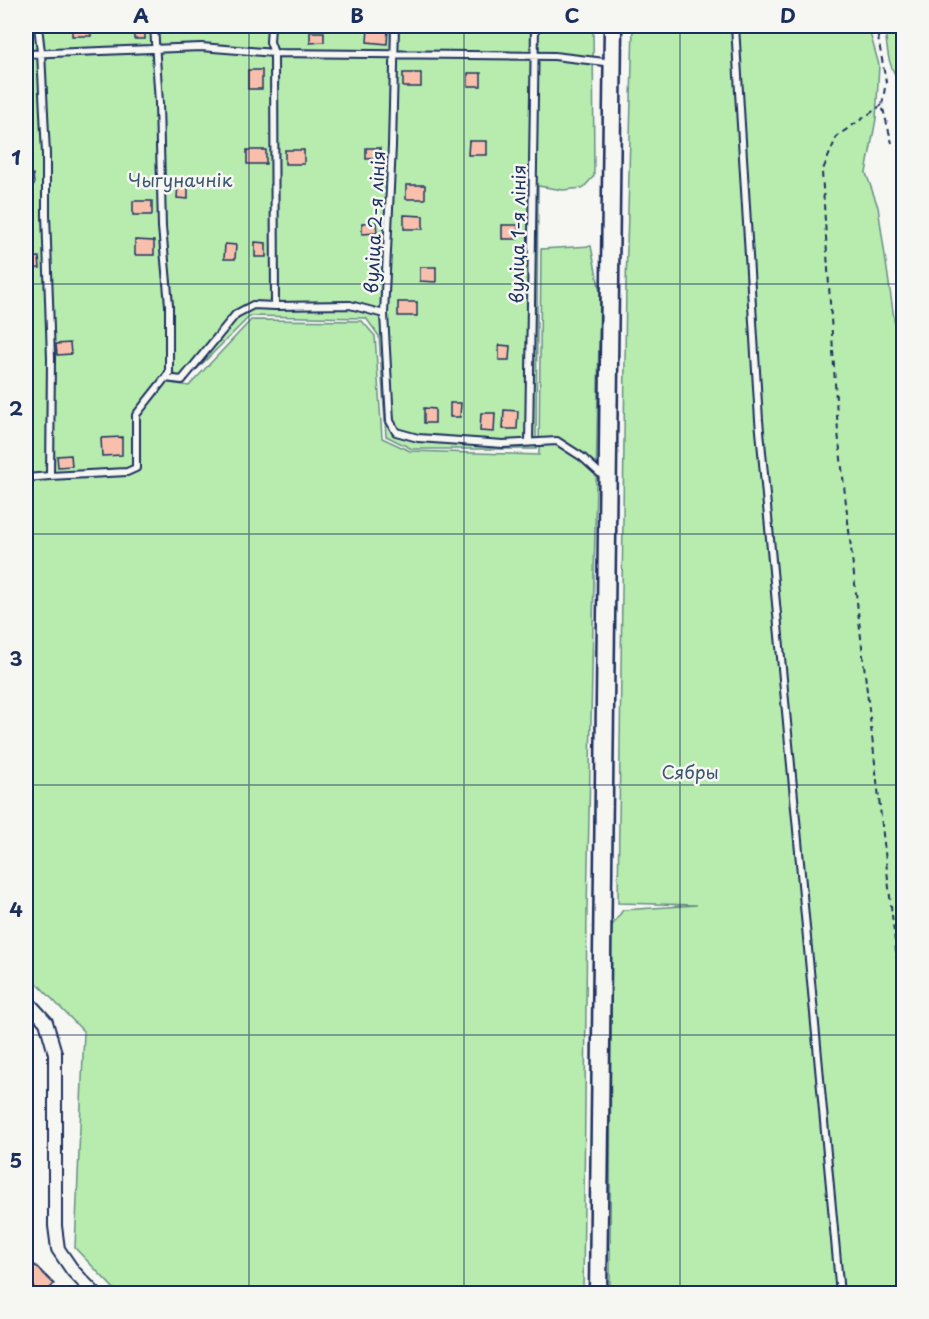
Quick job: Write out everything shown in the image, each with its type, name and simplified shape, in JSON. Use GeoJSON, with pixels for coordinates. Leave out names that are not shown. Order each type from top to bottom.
{"type":"FeatureCollection","features":[{"type":"Feature","properties":{"kind":"main road"},"geometry":{"type":"LineString","coordinates":[[598,1293],[614,26]]}},
{"type":"Feature","properties":{"kind":"street"},"geometry":{"type":"LineString","coordinates":[[26,1000],[46,1022],[55,1053],[55,1226],[58,1250],[73,1271],[95,1293]]}},
{"type":"Feature","properties":{"kind":"lane"},"geometry":{"type":"LineString","coordinates":[[38,26],[41,52],[51,358],[50,476]]}},
{"type":"Feature","properties":{"kind":"lane"},"geometry":{"type":"LineString","coordinates":[[26,478],[127,472],[136,468],[136,415],[169,373],[169,316],[162,227],[157,48],[154,26]]}},
{"type":"Feature","properties":{"kind":"lane"},"geometry":{"type":"LineString","coordinates":[[271,26],[270,42],[274,53],[275,306]]}},
{"type":"Feature","properties":{"kind":"lane","name":"вуліца 2-я лінія"},"geometry":{"type":"LineString","coordinates":[[395,26],[384,314],[390,421],[396,432],[418,438],[503,444],[530,442]]}},
{"type":"Feature","properties":{"kind":"lane","name":"вуліца 1-я лінія"},"geometry":{"type":"LineString","coordinates":[[530,442],[535,26]]}},
{"type":"Feature","properties":{"kind":"lane"},"geometry":{"type":"LineString","coordinates":[[735,26],[759,420],[840,1293]]}},
{"type":"Feature","properties":{"kind":"lane"},"geometry":{"type":"LineString","coordinates":[[26,54],[201,47],[274,53],[554,56],[613,63]]}},
{"type":"Feature","properties":{"kind":"lane"},"geometry":{"type":"LineString","coordinates":[[165,378],[182,380],[236,314],[253,305],[350,305],[384,314]]}},
{"type":"Feature","properties":{"kind":"lane"},"geometry":{"type":"LineString","coordinates":[[530,442],[557,441],[582,457],[607,480]]}},
{"type":"Feature","properties":{"kind":"path"},"geometry":{"type":"LineString","coordinates":[[876,26],[886,82],[882,105],[892,143]]}},
{"type":"Feature","properties":{"kind":"path"},"geometry":{"type":"LineString","coordinates":[[882,105],[837,136],[822,172],[838,432],[903,1022]]}},
{"type":"Feature","properties":{"kind":"green space","name":"Чыгуначнік"},"geometry":{"type":"Polygon","coordinates":[[[26,26],[593,26],[594,176],[583,188],[563,190],[538,186],[536,449],[412,449],[386,436],[379,336],[366,318],[250,316],[188,378],[163,375],[145,408],[164,382],[189,386],[251,320],[362,321],[375,336],[382,438],[410,451],[539,455],[541,249],[591,246],[600,292],[587,909],[583,1293],[118,1293],[75,1248],[84,1032],[26,972],[26,26]]]}},
{"type":"Feature","properties":{"kind":"green space","name":"Сябры"},"geometry":{"type":"Polygon","coordinates":[[[633,26],[868,26],[879,65],[876,119],[866,173],[878,207],[904,388],[903,1293],[610,1294],[611,927],[623,910],[697,905],[618,903],[626,285],[633,26]]]}},
{"type":"Feature","properties":{"kind":"green space"},"geometry":{"type":"Polygon","coordinates":[[[885,26],[903,27],[903,85],[891,65],[885,26]]]}},
{"type":"Feature","properties":{"kind":"building"},"geometry":{"type":"Polygon","coordinates":[[[72,26],[91,26],[91,36],[72,36],[72,26]]]}},
{"type":"Feature","properties":{"kind":"building"},"geometry":{"type":"Polygon","coordinates":[[[134,26],[145,26],[145,39],[134,39],[134,26]]]}},
{"type":"Feature","properties":{"kind":"building"},"geometry":{"type":"Polygon","coordinates":[[[368,27],[388,29],[387,44],[367,42],[368,27]]]}},
{"type":"Feature","properties":{"kind":"building"},"geometry":{"type":"Polygon","coordinates":[[[310,32],[324,32],[324,42],[310,43],[310,32]]]}},
{"type":"Feature","properties":{"kind":"building"},"geometry":{"type":"Polygon","coordinates":[[[248,70],[262,70],[262,89],[248,89],[248,70]]]}},
{"type":"Feature","properties":{"kind":"building"},"geometry":{"type":"Polygon","coordinates":[[[403,73],[421,73],[421,87],[403,87],[403,73]]]}},
{"type":"Feature","properties":{"kind":"building"},"geometry":{"type":"Polygon","coordinates":[[[468,73],[481,73],[481,86],[468,86],[468,73]]]}},
{"type":"Feature","properties":{"kind":"building"},"geometry":{"type":"Polygon","coordinates":[[[26,106],[29,106],[30,118],[26,118],[26,106]]]}},
{"type":"Feature","properties":{"kind":"building"},"geometry":{"type":"Polygon","coordinates":[[[469,141],[487,141],[487,155],[468,155],[469,141]]]}},
{"type":"Feature","properties":{"kind":"building"},"geometry":{"type":"Polygon","coordinates":[[[366,148],[380,148],[380,158],[366,159],[366,148]]]}},
{"type":"Feature","properties":{"kind":"building"},"geometry":{"type":"Polygon","coordinates":[[[247,150],[266,150],[266,164],[247,164],[247,150]]]}},
{"type":"Feature","properties":{"kind":"building"},"geometry":{"type":"Polygon","coordinates":[[[285,150],[304,150],[304,164],[285,164],[285,150]]]}},
{"type":"Feature","properties":{"kind":"building"},"geometry":{"type":"Polygon","coordinates":[[[33,174],[34,185],[26,186],[26,175],[33,174]]]}},
{"type":"Feature","properties":{"kind":"building"},"geometry":{"type":"Polygon","coordinates":[[[178,184],[188,185],[188,199],[177,198],[178,184]]]}},
{"type":"Feature","properties":{"kind":"building"},"geometry":{"type":"Polygon","coordinates":[[[406,185],[425,185],[425,199],[406,199],[406,185]]]}},
{"type":"Feature","properties":{"kind":"building"},"geometry":{"type":"Polygon","coordinates":[[[133,201],[152,201],[152,215],[133,215],[133,201]]]}},
{"type":"Feature","properties":{"kind":"building"},"geometry":{"type":"Polygon","coordinates":[[[404,215],[423,216],[423,229],[404,229],[404,215]]]}},
{"type":"Feature","properties":{"kind":"building"},"geometry":{"type":"Polygon","coordinates":[[[376,222],[377,233],[362,234],[362,223],[376,222]]]}},
{"type":"Feature","properties":{"kind":"building"},"geometry":{"type":"Polygon","coordinates":[[[502,225],[518,225],[518,239],[502,239],[502,225]]]}},
{"type":"Feature","properties":{"kind":"building"},"geometry":{"type":"Polygon","coordinates":[[[135,240],[154,241],[154,255],[135,255],[135,240]]]}},
{"type":"Feature","properties":{"kind":"building"},"geometry":{"type":"Polygon","coordinates":[[[255,242],[266,243],[266,257],[255,257],[255,242]]]}},
{"type":"Feature","properties":{"kind":"building"},"geometry":{"type":"Polygon","coordinates":[[[225,244],[236,245],[235,259],[224,259],[225,244]]]}},
{"type":"Feature","properties":{"kind":"building"},"geometry":{"type":"Polygon","coordinates":[[[39,257],[40,268],[26,269],[26,258],[39,257]]]}},
{"type":"Feature","properties":{"kind":"building"},"geometry":{"type":"Polygon","coordinates":[[[420,267],[436,267],[436,282],[420,281],[420,267]]]}},
{"type":"Feature","properties":{"kind":"building"},"geometry":{"type":"Polygon","coordinates":[[[398,302],[417,302],[417,316],[398,316],[398,302]]]}},
{"type":"Feature","properties":{"kind":"building"},"geometry":{"type":"Polygon","coordinates":[[[70,343],[71,354],[57,355],[56,344],[70,343]]]}},
{"type":"Feature","properties":{"kind":"building"},"geometry":{"type":"Polygon","coordinates":[[[499,345],[510,346],[509,360],[499,360],[499,345]]]}},
{"type":"Feature","properties":{"kind":"building"},"geometry":{"type":"Polygon","coordinates":[[[450,403],[461,403],[460,417],[450,417],[450,403]]]}},
{"type":"Feature","properties":{"kind":"building"},"geometry":{"type":"Polygon","coordinates":[[[424,408],[435,409],[435,423],[424,423],[424,408]]]}},
{"type":"Feature","properties":{"kind":"building"},"geometry":{"type":"Polygon","coordinates":[[[504,410],[518,411],[517,429],[503,429],[504,410]]]}},
{"type":"Feature","properties":{"kind":"building"},"geometry":{"type":"Polygon","coordinates":[[[481,413],[495,413],[494,432],[480,431],[481,413]]]}},
{"type":"Feature","properties":{"kind":"building"},"geometry":{"type":"Polygon","coordinates":[[[122,437],[122,455],[102,456],[101,438],[122,437]]]}},
{"type":"Feature","properties":{"kind":"building"},"geometry":{"type":"Polygon","coordinates":[[[71,455],[72,466],[58,467],[57,456],[71,455]]]}},
{"type":"Feature","properties":{"kind":"building"},"geometry":{"type":"Polygon","coordinates":[[[26,1087],[30,1087],[31,1123],[26,1123],[26,1087]]]}},
{"type":"Feature","properties":{"kind":"building"},"geometry":{"type":"Polygon","coordinates":[[[26,1138],[32,1139],[30,1168],[26,1168],[26,1138]]]}},
{"type":"Feature","properties":{"kind":"building"},"geometry":{"type":"Polygon","coordinates":[[[35,1265],[54,1284],[44,1294],[40,1294],[26,1279],[26,1274],[35,1265]]]}}]}
